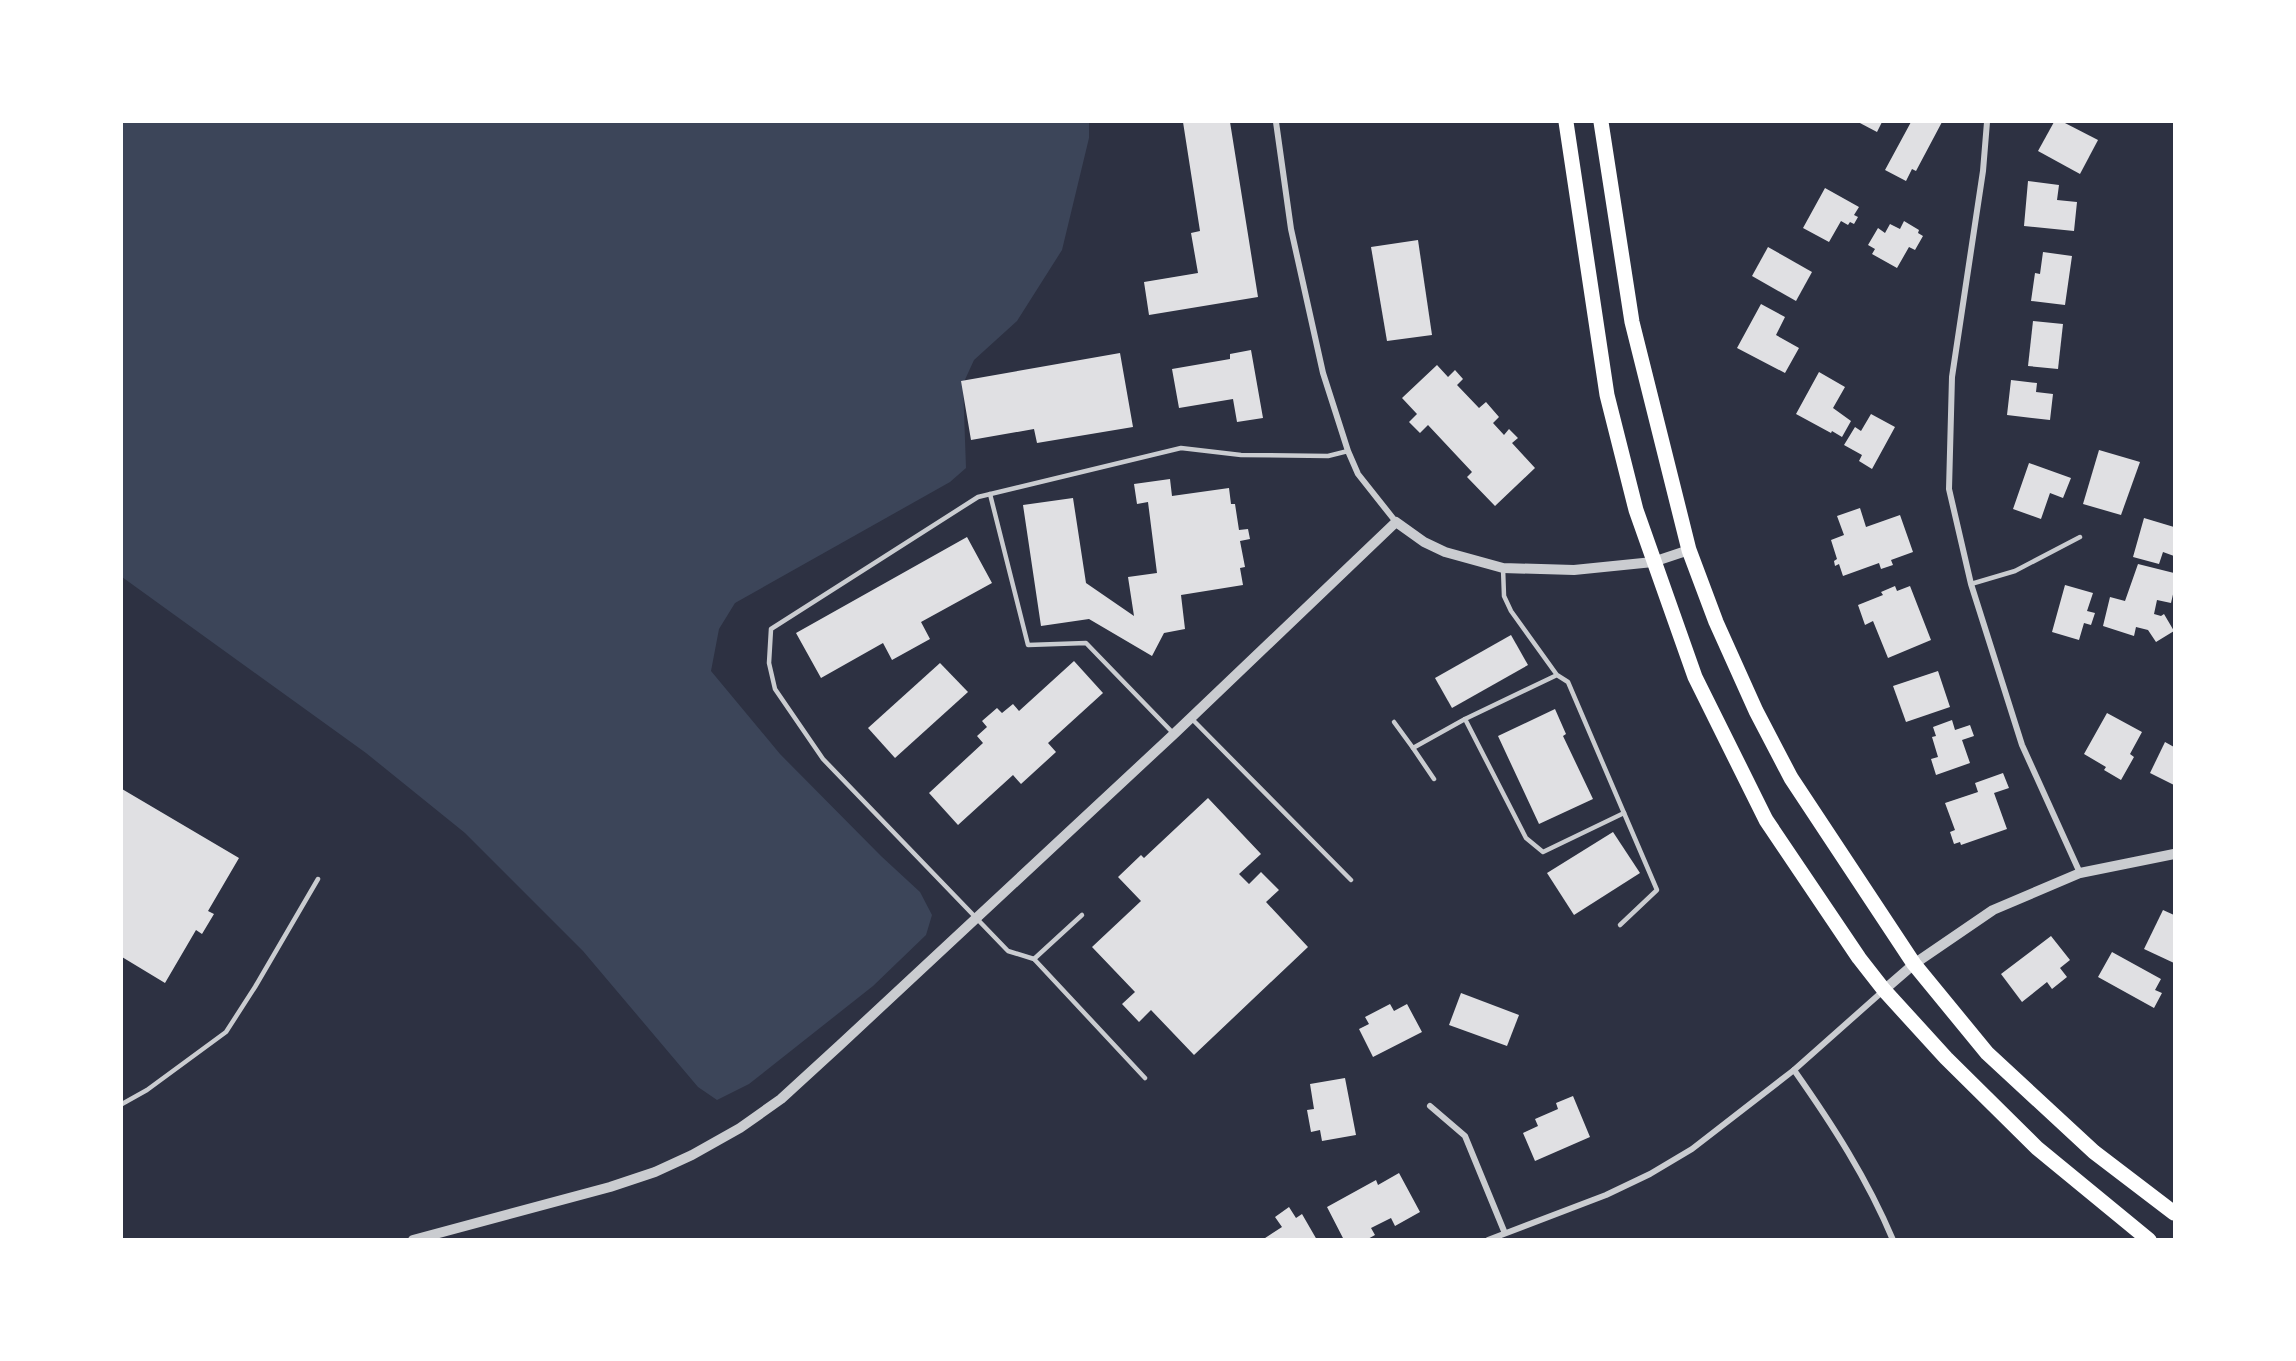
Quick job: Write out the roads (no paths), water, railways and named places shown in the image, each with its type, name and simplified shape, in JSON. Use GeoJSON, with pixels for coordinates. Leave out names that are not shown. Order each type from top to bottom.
{"type":"FeatureCollection","features":[{"type":"Feature","properties":{"kind":"main road"},"geometry":{"type":"LineString","coordinates":[[1566,122],[1607,395],[1633,500],[1695,677],[1766,820],[1859,958],[1884,990],[1946,1058],[2037,1148],[2149,1239]]}},
{"type":"Feature","properties":{"kind":"main road"},"geometry":{"type":"LineString","coordinates":[[1601,122],[1632,322],[1689,550],[1725,642],[1756,711],[1791,778],[1914,964],[1987,1053],[2094,1152],[2175,1213]]}},
{"type":"Feature","properties":{"kind":"street"},"geometry":{"type":"LineString","coordinates":[[1276,122],[1291,229],[1323,373],[1348,451],[1358,474],[1396,522],[1424,543],[1445,552],[1503,568],[1574,570],[1653,562],[1689,550]]}},
{"type":"Feature","properties":{"kind":"street"},"geometry":{"type":"LineString","coordinates":[[1987,122],[1983,171],[1952,377],[1949,489],[1971,584],[2022,746],[2080,873]]}},
{"type":"Feature","properties":{"kind":"street"},"geometry":{"type":"LineString","coordinates":[[413,1239],[599,1190],[655,1172],[723,1139],[781,1099],[1174,734],[1396,522]]}},
{"type":"Feature","properties":{"kind":"street"},"geometry":{"type":"LineString","coordinates":[[1488,1239],[1606,1195],[1650,1174],[1692,1149],[1794,1070],[1914,964],[1993,910],[2080,873],[2175,854]]}},
{"type":"Feature","properties":{"kind":"street"},"geometry":{"type":"LineString","coordinates":[[1794,1070],[1839,1134],[1877,1202],[1893,1239]]}},
{"type":"Feature","properties":{"kind":"street"},"geometry":{"type":"LineString","coordinates":[[1430,1106],[1465,1136],[1504,1232]]}},
{"type":"Feature","properties":{"kind":"lane"},"geometry":{"type":"LineString","coordinates":[[1145,1078],[1034,959],[1008,951],[978,917],[823,759],[775,689],[769,663],[771,629],[978,497],[1181,448],[1241,454],[1328,456],[1348,451]]}},
{"type":"Feature","properties":{"kind":"lane"},"geometry":{"type":"LineString","coordinates":[[990,494],[1028,645],[1086,643],[1174,734]]}},
{"type":"Feature","properties":{"kind":"lane"},"geometry":{"type":"LineString","coordinates":[[1971,584],[2015,571],[2080,537]]}},
{"type":"Feature","properties":{"kind":"lane"},"geometry":{"type":"LineString","coordinates":[[1503,568],[1504,596],[1511,611],[1557,675],[1568,682],[1657,890],[1620,925]]}},
{"type":"Feature","properties":{"kind":"lane"},"geometry":{"type":"LineString","coordinates":[[1413,748],[1465,719],[1557,675]]}},
{"type":"Feature","properties":{"kind":"lane"},"geometry":{"type":"LineString","coordinates":[[1191,718],[1351,880]]}},
{"type":"Feature","properties":{"kind":"lane"},"geometry":{"type":"LineString","coordinates":[[1465,719],[1526,838],[1543,852],[1623,813]]}},
{"type":"Feature","properties":{"kind":"lane"},"geometry":{"type":"LineString","coordinates":[[1394,722],[1434,779]]}},
{"type":"Feature","properties":{"kind":"lane"},"geometry":{"type":"LineString","coordinates":[[122,1104],[147,1090],[226,1032],[318,879]]}},
{"type":"Feature","properties":{"kind":"lane"},"geometry":{"type":"LineString","coordinates":[[1034,959],[1082,915]]}}]}
